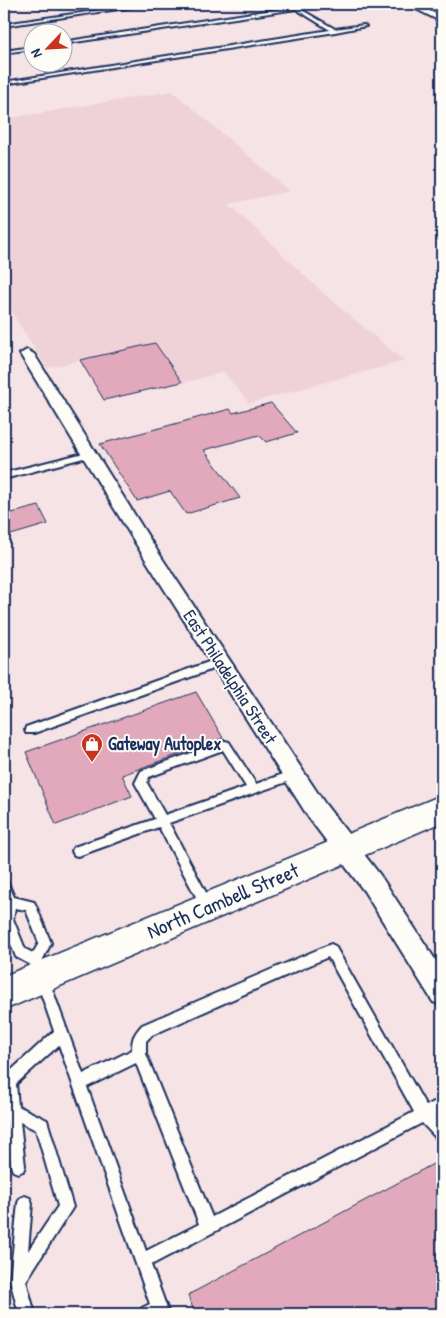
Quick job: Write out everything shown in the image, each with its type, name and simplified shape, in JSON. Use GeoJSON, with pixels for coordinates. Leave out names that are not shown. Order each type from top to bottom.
{"type":"FeatureCollection","features":[{"type":"Feature","properties":{"kind":"main road","name":"North Cambell Street"},"geometry":{"type":"LineString","coordinates":[[4,993],[39,969],[208,907],[442,808]]}},
{"type":"Feature","properties":{"kind":"street"},"geometry":{"type":"LineString","coordinates":[[410,4],[442,20]]}},
{"type":"Feature","properties":{"kind":"street","name":"East Philadelphia Street"},"geometry":{"type":"LineString","coordinates":[[27,354],[220,662],[294,775],[346,850],[372,883],[442,993]]}},
{"type":"Feature","properties":{"kind":"lane"},"geometry":{"type":"LineString","coordinates":[[4,25],[150,4]]}},
{"type":"Feature","properties":{"kind":"lane"},"geometry":{"type":"LineString","coordinates":[[290,4],[335,31]]}},
{"type":"Feature","properties":{"kind":"lane"},"geometry":{"type":"LineString","coordinates":[[72,42],[297,8]]}},
{"type":"Feature","properties":{"kind":"lane"},"geometry":{"type":"LineString","coordinates":[[4,83],[364,26]]}},
{"type":"Feature","properties":{"kind":"lane"},"geometry":{"type":"LineString","coordinates":[[4,52],[22,49]]}},
{"type":"Feature","properties":{"kind":"lane"},"geometry":{"type":"LineString","coordinates":[[4,476],[88,454]]}},
{"type":"Feature","properties":{"kind":"lane"},"geometry":{"type":"LineString","coordinates":[[30,730],[220,662]]}},
{"type":"Feature","properties":{"kind":"lane"},"geometry":{"type":"LineString","coordinates":[[208,907],[140,783],[145,774],[225,745],[254,790]]}},
{"type":"Feature","properties":{"kind":"lane"},"geometry":{"type":"LineString","coordinates":[[78,851],[294,775]]}},
{"type":"Feature","properties":{"kind":"lane"},"geometry":{"type":"LineString","coordinates":[[4,887],[7,919],[20,953],[39,969],[143,1261],[156,1312]]}},
{"type":"Feature","properties":{"kind":"lane"},"geometry":{"type":"LineString","coordinates":[[7,903],[30,906],[45,943],[39,969]]}},
{"type":"Feature","properties":{"kind":"lane"},"geometry":{"type":"LineString","coordinates":[[208,1227],[139,1054],[139,1038],[147,1030],[331,950],[424,1115],[442,1134]]}},
{"type":"Feature","properties":{"kind":"lane"},"geometry":{"type":"LineString","coordinates":[[18,1166],[8,1116],[5,1086],[62,1033]]}},
{"type":"Feature","properties":{"kind":"lane"},"geometry":{"type":"LineString","coordinates":[[80,1083],[139,1054]]}},
{"type":"Feature","properties":{"kind":"lane"},"geometry":{"type":"LineString","coordinates":[[143,1261],[442,1105]]}},
{"type":"Feature","properties":{"kind":"lane"},"geometry":{"type":"LineString","coordinates":[[8,1116],[42,1125],[66,1207],[18,1280]]}},
{"type":"Feature","properties":{"kind":"lane"},"geometry":{"type":"LineString","coordinates":[[25,1204],[18,1280],[28,1314]]}},
{"type":"Feature","properties":{"kind":"shaded area"},"geometry":{"type":"Polygon","coordinates":[[[172,91],[290,191],[229,204],[323,293],[404,361],[249,403],[224,372],[183,383],[155,343],[47,368],[4,300],[4,119],[172,91]]]}},
{"type":"Feature","properties":{"kind":"building"},"geometry":{"type":"Polygon","coordinates":[[[155,343],[182,382],[104,400],[80,360],[155,343]]]}},
{"type":"Feature","properties":{"kind":"building"},"geometry":{"type":"Polygon","coordinates":[[[271,403],[297,433],[266,442],[259,435],[204,450],[240,498],[186,514],[170,491],[137,501],[100,444],[230,409],[233,413],[271,403]]]}},
{"type":"Feature","properties":{"kind":"building"},"geometry":{"type":"Polygon","coordinates":[[[39,506],[48,524],[4,537],[4,515],[39,506]]]}},
{"type":"Feature","properties":{"kind":"building","name":"Gateway Autoplex"},"geometry":{"type":"Polygon","coordinates":[[[196,692],[223,738],[122,775],[132,796],[56,825],[26,752],[196,692]]]}},
{"type":"Feature","properties":{"kind":"building"},"geometry":{"type":"Polygon","coordinates":[[[435,1163],[442,1177],[442,1314],[195,1314],[188,1295],[435,1163]]]}},
{"type":"Feature","properties":{"kind":"place","name":"Gateway Autoplex"},"geometry":{"type":"Point","coordinates":[92,763]}}]}
